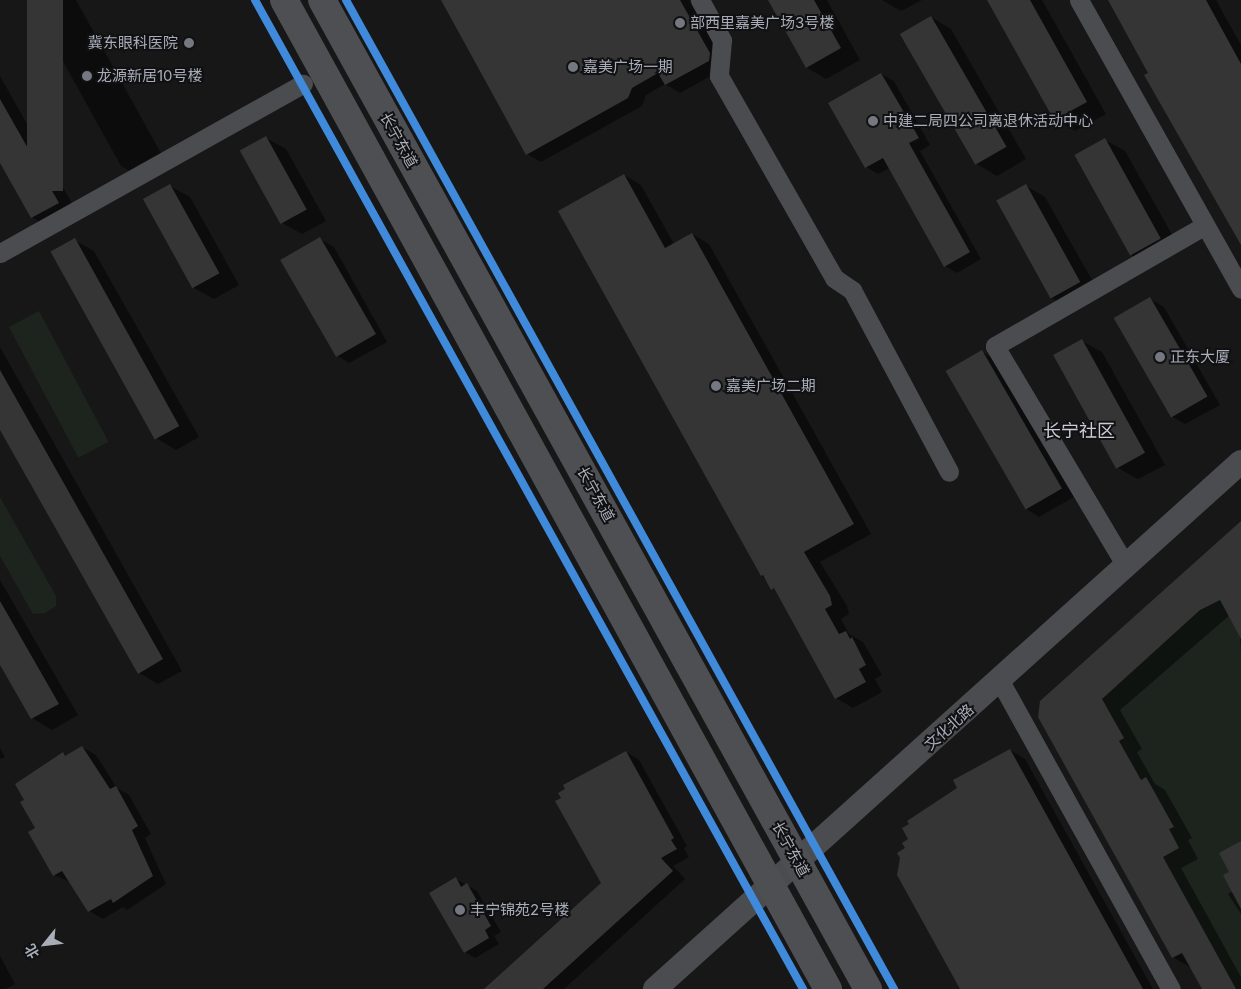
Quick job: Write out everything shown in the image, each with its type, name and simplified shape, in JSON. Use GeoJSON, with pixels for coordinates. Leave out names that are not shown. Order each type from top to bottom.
{"type":"FeatureCollection","features":[{"type":"Feature","properties":{"kind":"main road"},"geometry":{"type":"LineString","coordinates":[[284,0],[828,989]]}},
{"type":"Feature","properties":{"kind":"main road","name":"长宁东道"},"geometry":{"type":"LineString","coordinates":[[322,0],[868,989]]}},
{"type":"Feature","properties":{"kind":"street"},"geometry":{"type":"LineString","coordinates":[[700,0],[722,40],[719,76],[834,278],[852,290],[949,472]]}},
{"type":"Feature","properties":{"kind":"street"},"geometry":{"type":"LineString","coordinates":[[1079,0],[1241,289]]}},
{"type":"Feature","properties":{"kind":"street"},"geometry":{"type":"LineString","coordinates":[[0,253],[302,84]]}},
{"type":"Feature","properties":{"kind":"street"},"geometry":{"type":"LineString","coordinates":[[1126,566],[995,346],[1204,226]]}},
{"type":"Feature","properties":{"kind":"street","name":"文化北路"},"geometry":{"type":"LineString","coordinates":[[654,989],[798,864],[1241,462]]}},
{"type":"Feature","properties":{"kind":"street"},"geometry":{"type":"LineString","coordinates":[[1000,681],[1171,989]]}},
{"type":"Feature","properties":{"kind":"shaded area"},"geometry":{"type":"Polygon","coordinates":[[[39,311],[108,442],[78,458],[9,327],[39,311]]]}},
{"type":"Feature","properties":{"kind":"shaded area"},"geometry":{"type":"Polygon","coordinates":[[[0,497],[56,596],[56,606],[45,613],[33,614],[0,556],[0,497]]]}},
{"type":"Feature","properties":{"kind":"shaded area"},"geometry":{"type":"Polygon","coordinates":[[[1241,566],[1241,989],[1205,989],[1064,733],[1241,566]]]}},
{"type":"Feature","properties":{"kind":"building"},"geometry":{"type":"Polygon","coordinates":[[[27,0],[63,0],[63,191],[27,191],[27,0]]]}},
{"type":"Feature","properties":{"kind":"building","name":"嘉美广场一期"},"geometry":{"type":"Polygon","coordinates":[[[441,0],[680,0],[710,53],[709,61],[665,85],[658,73],[632,88],[628,98],[526,155],[441,0]]]}},
{"type":"Feature","properties":{"kind":"building"},"geometry":{"type":"Polygon","coordinates":[[[768,0],[814,0],[841,48],[806,68],[768,0]]]}},
{"type":"Feature","properties":{"kind":"building"},"geometry":{"type":"Polygon","coordinates":[[[987,0],[1030,0],[1087,102],[1054,120],[987,0]]]}},
{"type":"Feature","properties":{"kind":"building"},"geometry":{"type":"Polygon","coordinates":[[[1108,0],[1206,0],[1241,64],[1241,245],[1144,75],[1148,73],[1108,0]]]}},
{"type":"Feature","properties":{"kind":"building"},"geometry":{"type":"Polygon","coordinates":[[[931,16],[1006,147],[975,165],[900,34],[931,16]]]}},
{"type":"Feature","properties":{"kind":"building"},"geometry":{"type":"Polygon","coordinates":[[[881,73],[919,138],[909,143],[970,252],[944,267],[883,158],[865,168],[828,103],[881,73]]]}},
{"type":"Feature","properties":{"kind":"building"},"geometry":{"type":"Polygon","coordinates":[[[0,99],[59,203],[31,218],[0,163],[0,99]]]}},
{"type":"Feature","properties":{"kind":"building"},"geometry":{"type":"Polygon","coordinates":[[[266,136],[307,209],[280,224],[240,151],[266,136]]]}},
{"type":"Feature","properties":{"kind":"building"},"geometry":{"type":"Polygon","coordinates":[[[1105,138],[1161,239],[1130,256],[1074,155],[1105,138]]]}},
{"type":"Feature","properties":{"kind":"building","name":"嘉美广场二期"},"geometry":{"type":"Polygon","coordinates":[[[624,174],[665,248],[692,233],[854,524],[804,552],[830,596],[832,605],[825,609],[839,634],[846,631],[850,639],[852,637],[866,665],[859,669],[866,682],[835,699],[774,588],[771,590],[763,575],[761,576],[558,211],[624,174]]]}},
{"type":"Feature","properties":{"kind":"building"},"geometry":{"type":"Polygon","coordinates":[[[170,184],[219,273],[192,288],[143,199],[170,184]]]}},
{"type":"Feature","properties":{"kind":"building"},"geometry":{"type":"Polygon","coordinates":[[[1026,184],[1080,282],[1051,298],[996,200],[1026,184]]]}},
{"type":"Feature","properties":{"kind":"building"},"geometry":{"type":"Polygon","coordinates":[[[320,237],[376,334],[336,357],[280,260],[320,237]]]}},
{"type":"Feature","properties":{"kind":"building"},"geometry":{"type":"Polygon","coordinates":[[[75,238],[179,426],[155,440],[51,252],[75,238]]]}},
{"type":"Feature","properties":{"kind":"building","name":"正东大厦"},"geometry":{"type":"Polygon","coordinates":[[[1150,297],[1208,397],[1171,418],[1114,318],[1150,297]]]}},
{"type":"Feature","properties":{"kind":"building"},"geometry":{"type":"Polygon","coordinates":[[[1082,339],[1145,453],[1116,469],[1053,355],[1082,339]]]}},
{"type":"Feature","properties":{"kind":"building"},"geometry":{"type":"Polygon","coordinates":[[[982,350],[1062,489],[1026,510],[946,371],[982,350]]]}},
{"type":"Feature","properties":{"kind":"building"},"geometry":{"type":"Polygon","coordinates":[[[0,370],[163,659],[138,674],[0,430],[0,370]]]}},
{"type":"Feature","properties":{"kind":"building"},"geometry":{"type":"Polygon","coordinates":[[[1241,521],[1241,639],[1220,600],[1200,610],[1102,699],[1124,738],[1119,741],[1141,780],[1146,777],[1174,827],[1169,829],[1179,848],[1163,857],[1236,989],[1202,989],[1182,953],[1172,958],[1038,717],[1040,701],[1241,521]]]}},
{"type":"Feature","properties":{"kind":"building"},"geometry":{"type":"Polygon","coordinates":[[[0,601],[59,704],[31,719],[0,665],[0,601]]]}},
{"type":"Feature","properties":{"kind":"building"},"geometry":{"type":"Polygon","coordinates":[[[82,746],[110,789],[116,786],[138,826],[132,830],[153,876],[113,903],[111,899],[88,912],[62,871],[53,876],[28,832],[35,828],[20,802],[24,800],[15,784],[63,752],[65,756],[82,746]]]}},
{"type":"Feature","properties":{"kind":"building"},"geometry":{"type":"Polygon","coordinates":[[[1010,749],[1143,989],[960,989],[897,875],[900,858],[897,853],[905,848],[902,843],[908,839],[902,828],[909,824],[907,821],[957,788],[953,780],[1010,749]]]}},
{"type":"Feature","properties":{"kind":"building"},"geometry":{"type":"Polygon","coordinates":[[[626,751],[674,838],[671,840],[677,849],[661,858],[673,871],[543,989],[484,989],[601,883],[555,801],[561,798],[558,793],[565,789],[563,785],[626,751]]]}},
{"type":"Feature","properties":{"kind":"building"},"geometry":{"type":"Polygon","coordinates":[[[1241,841],[1241,909],[1223,875],[1229,872],[1219,853],[1241,841]]]}},
{"type":"Feature","properties":{"kind":"building","name":"丰宁锦苑2号楼"},"geometry":{"type":"Polygon","coordinates":[[[456,877],[461,887],[467,883],[491,926],[485,930],[489,938],[464,953],[429,893],[456,877]]]}},
{"type":"Feature","properties":{"kind":"cycle path"},"geometry":{"type":"LineString","coordinates":[[255,0],[803,989]]}},
{"type":"Feature","properties":{"kind":"cycle path"},"geometry":{"type":"LineString","coordinates":[[346,0],[894,989]]}},
{"type":"Feature","properties":{"kind":"place","name":"部西里嘉美广场3号楼"},"geometry":{"type":"Point","coordinates":[680,23]}},
{"type":"Feature","properties":{"kind":"place","name":"冀东眼科医院"},"geometry":{"type":"Point","coordinates":[189,43]}},
{"type":"Feature","properties":{"kind":"place","name":"嘉美广场一期"},"geometry":{"type":"Point","coordinates":[573,67]}},
{"type":"Feature","properties":{"kind":"place","name":"龙源新居10号楼"},"geometry":{"type":"Point","coordinates":[87,76]}},
{"type":"Feature","properties":{"kind":"place","name":"中建二局四公司离退休活动中心"},"geometry":{"type":"Point","coordinates":[873,121]}},
{"type":"Feature","properties":{"kind":"place","name":"正东大厦"},"geometry":{"type":"Point","coordinates":[1160,357]}},
{"type":"Feature","properties":{"kind":"place","name":"嘉美广场二期"},"geometry":{"type":"Point","coordinates":[716,386]}},
{"type":"Feature","properties":{"kind":"place","name":"丰宁锦苑2号楼"},"geometry":{"type":"Point","coordinates":[460,910]}},
{"type":"Feature","properties":{"kind":"district","name":"长宁社区"},"geometry":{"type":"Point","coordinates":[1079,431]}}]}
